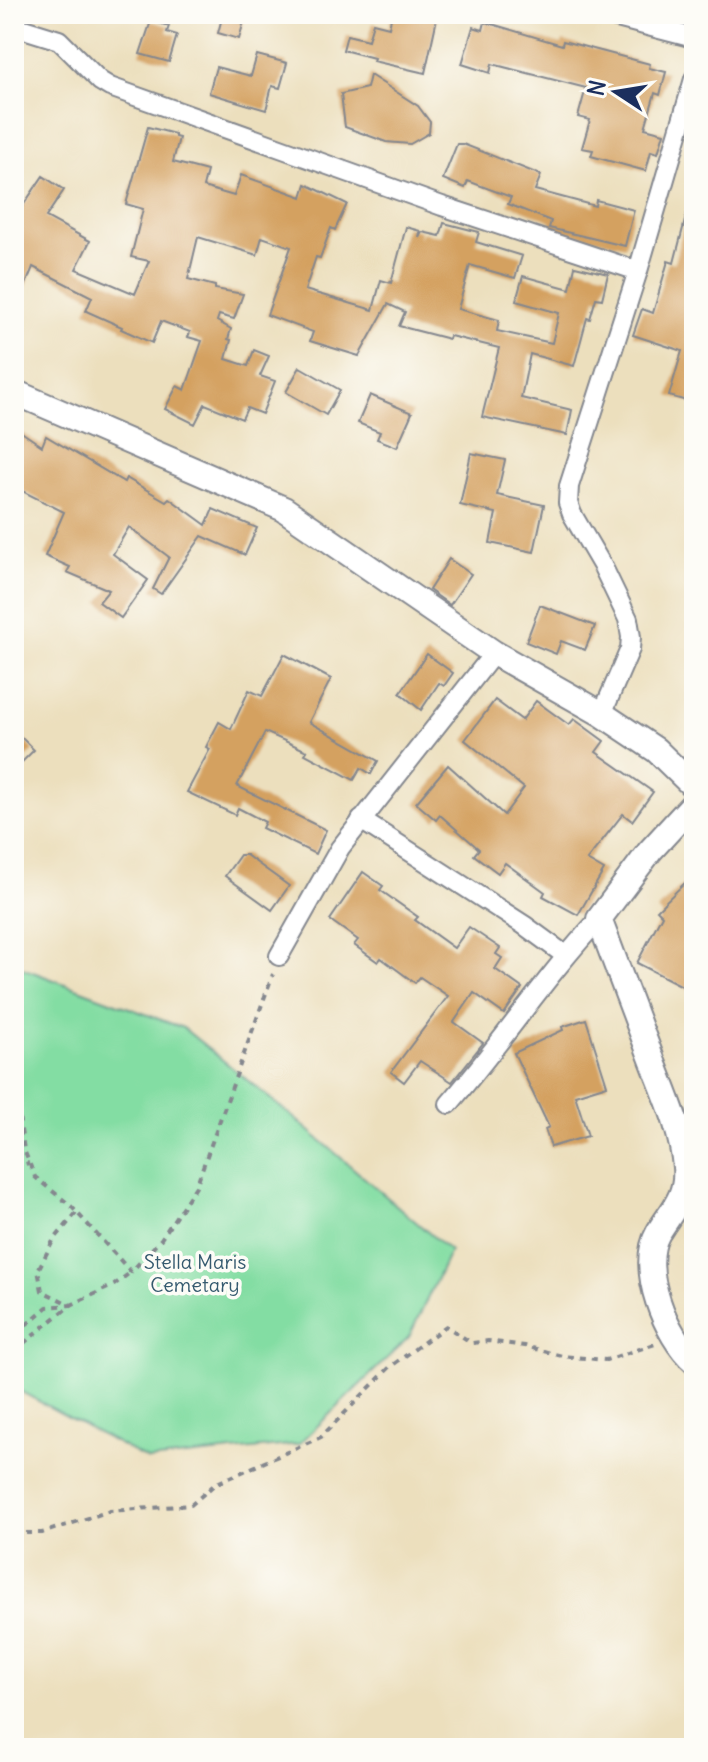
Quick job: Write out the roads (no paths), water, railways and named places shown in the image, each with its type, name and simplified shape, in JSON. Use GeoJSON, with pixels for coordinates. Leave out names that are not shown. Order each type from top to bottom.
{"type":"FeatureCollection","features":[{"type":"Feature","properties":{"kind":"street"},"geometry":{"type":"LineString","coordinates":[[602,14],[694,38]]}},
{"type":"Feature","properties":{"kind":"street"},"geometry":{"type":"LineString","coordinates":[[14,26],[59,40],[110,87],[442,206],[638,271]]}},
{"type":"Feature","properties":{"kind":"street"},"geometry":{"type":"LineString","coordinates":[[602,714],[630,649],[631,637],[628,619],[603,567],[572,514],[568,503],[569,486],[638,271],[694,79]]}},
{"type":"Feature","properties":{"kind":"street"},"geometry":{"type":"LineString","coordinates":[[14,392],[284,509],[494,653],[602,714],[656,750],[694,787]]}},
{"type":"Feature","properties":{"kind":"street"},"geometry":{"type":"LineString","coordinates":[[279,956],[340,848],[494,653]]}},
{"type":"Feature","properties":{"kind":"street"},"geometry":{"type":"LineString","coordinates":[[449,1104],[527,1009],[565,955],[599,919],[650,851],[694,803]]}},
{"type":"Feature","properties":{"kind":"street"},"geometry":{"type":"LineString","coordinates":[[361,820],[565,955]]}},
{"type":"Feature","properties":{"kind":"street"},"geometry":{"type":"LineString","coordinates":[[599,919],[673,1116],[685,1168],[683,1193],[675,1212],[657,1235],[650,1260],[660,1304],[686,1354],[694,1361]]}},
{"type":"Feature","properties":{"kind":"park label","name":"Stella Maris Cemetary"},"geometry":{"type":"Point","coordinates":[195,1272]}}]}
